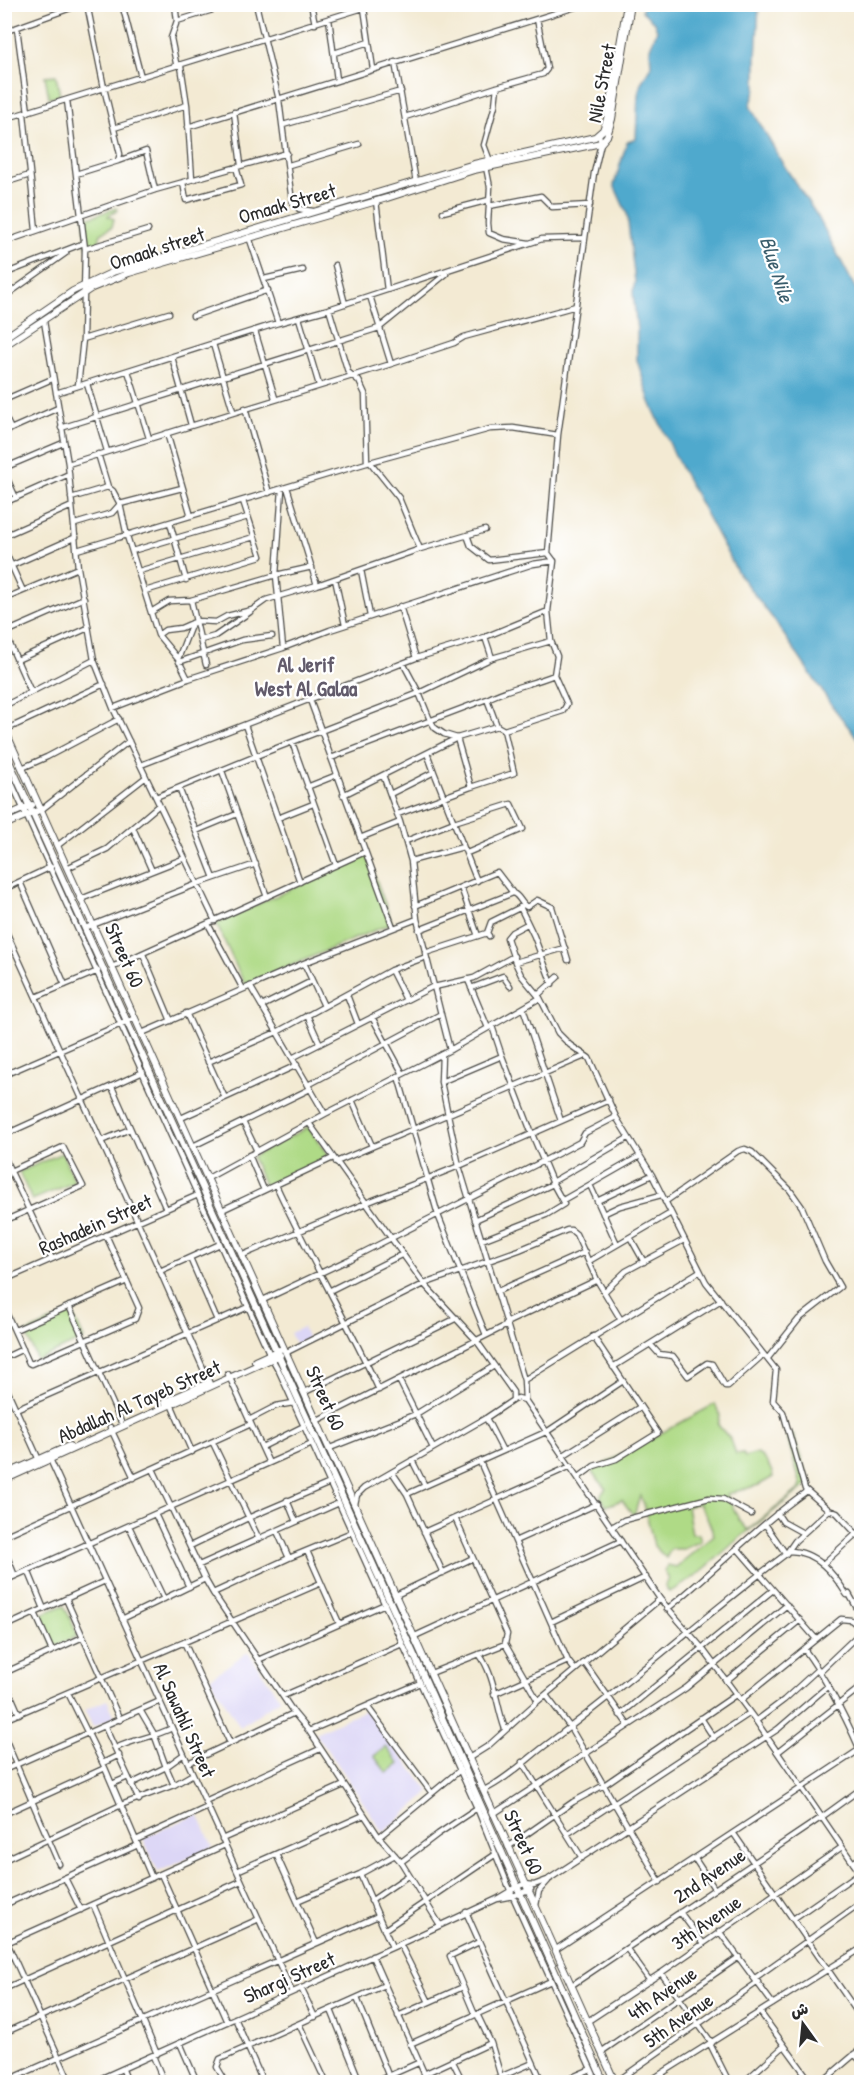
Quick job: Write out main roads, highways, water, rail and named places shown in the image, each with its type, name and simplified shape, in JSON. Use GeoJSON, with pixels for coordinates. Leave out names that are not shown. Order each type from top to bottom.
{"type":"FeatureCollection","features":[{"type":"Feature","properties":{"kind":"main road","name":"Nile Street"},"geometry":{"type":"LineString","coordinates":[[597,136],[603,130],[607,119],[629,4]]}},
{"type":"Feature","properties":{"kind":"main road","name":"Nile Street"},"geometry":{"type":"LineString","coordinates":[[578,149],[601,143],[607,136],[612,119],[629,4]]}},
{"type":"Feature","properties":{"kind":"main road","name":"Omaak Street"},"geometry":{"type":"LineString","coordinates":[[4,338],[84,285],[113,272],[174,256],[315,211],[386,194],[416,182],[597,136]]}},
{"type":"Feature","properties":{"kind":"main road","name":"Omaak street"},"geometry":{"type":"LineString","coordinates":[[4,346],[84,293],[117,277],[174,256],[376,201],[386,194],[488,164],[578,149]]}},
{"type":"Feature","properties":{"kind":"main road","name":"Street 60"},"geometry":{"type":"LineString","coordinates":[[5,729],[615,2082]]}},
{"type":"Feature","properties":{"kind":"main road","name":"Street 60"},"geometry":{"type":"LineString","coordinates":[[4,750],[29,810],[86,928],[125,1023],[201,1194],[323,1463],[420,1668],[515,1892],[604,2082]]}},
{"type":"Feature","properties":{"kind":"main road"},"geometry":{"type":"LineString","coordinates":[[4,825],[38,802]]}},
{"type":"Feature","properties":{"kind":"main road"},"geometry":{"type":"LineString","coordinates":[[4,817],[29,810],[41,810]]}},
{"type":"Feature","properties":{"kind":"main road"},"geometry":{"type":"LineString","coordinates":[[80,916],[87,912]]}},
{"type":"Feature","properties":{"kind":"main road"},"geometry":{"type":"LineString","coordinates":[[201,1194],[213,1190]]}},
{"type":"Feature","properties":{"kind":"main road","name":"Abdallah Al Tayeb Street"},"geometry":{"type":"LineString","coordinates":[[4,1475],[171,1404],[286,1350]]}},
{"type":"Feature","properties":{"kind":"main road","name":"Abdallah Al Tayeb Street"},"geometry":{"type":"LineString","coordinates":[[111,1429],[122,1422],[210,1384]]}},
{"type":"Feature","properties":{"kind":"main road","name":"Abdallah Al Tayeb Street"},"geometry":{"type":"LineString","coordinates":[[4,1480],[40,1461]]}},
{"type":"Feature","properties":{"kind":"water","name":"Blue Nile"},"geometry":{"type":"Polygon","coordinates":[[[643,5],[759,5],[756,89],[750,106],[783,164],[818,217],[859,295],[862,316],[861,743],[738,573],[682,470],[650,402],[637,360],[633,292],[635,282],[627,214],[614,185],[627,142],[636,139],[638,95],[641,83],[651,66],[650,48],[657,30],[654,22],[642,11],[643,5]]]}},
{"type":"Feature","properties":{"kind":"district","name":"Al Jerif West Al Galaa"},"geometry":{"type":"Point","coordinates":[306,676]}}]}
